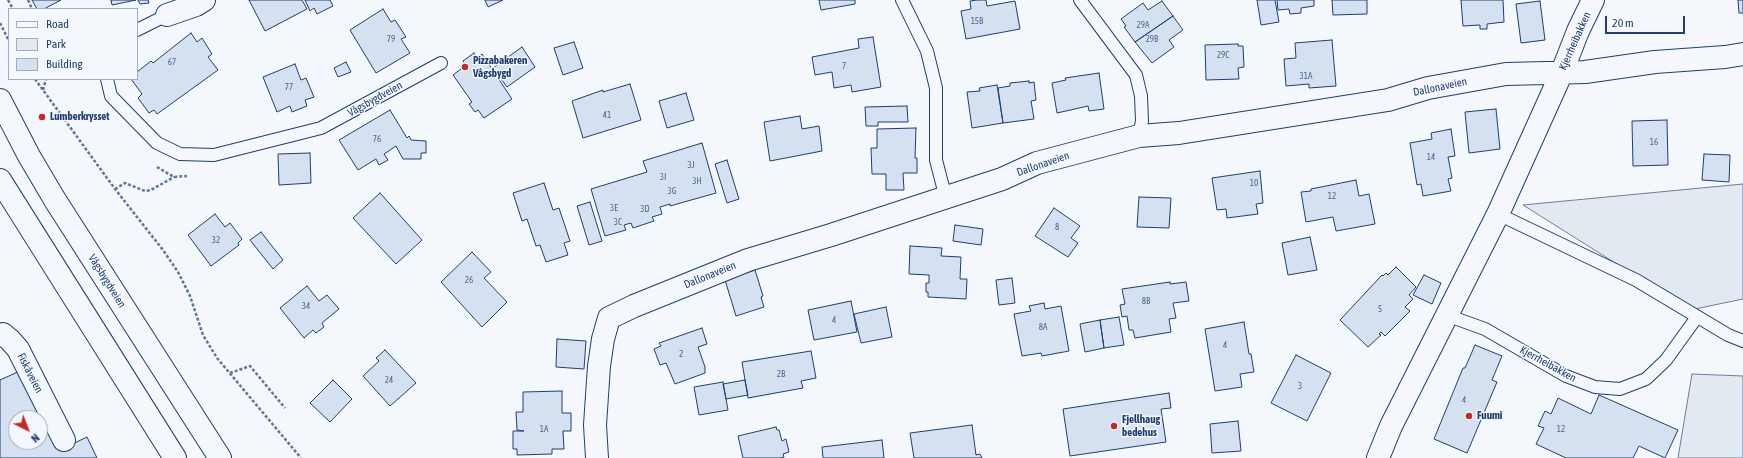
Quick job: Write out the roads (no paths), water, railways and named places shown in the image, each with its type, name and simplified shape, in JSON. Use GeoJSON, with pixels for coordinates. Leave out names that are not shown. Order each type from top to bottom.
{"type":"FeatureCollection","features":[{"type":"Feature","properties":{"kind":"street"},"geometry":{"type":"LineString","coordinates":[[167,16],[196,5],[204,0]]}},
{"type":"Feature","properties":{"kind":"street","name":"Kjerrheibakken"},"geometry":{"type":"LineString","coordinates":[[1378,458],[1391,426],[1498,214],[1593,0]]}},
{"type":"Feature","properties":{"kind":"street","name":"Dallonaveien"},"geometry":{"type":"LineString","coordinates":[[597,458],[595,425],[599,366],[603,339],[609,318],[634,306],[748,260],[831,235],[948,195],[1002,179],[1037,163],[1138,136],[1179,133],[1388,100],[1428,88],[1506,74],[1585,72],[1655,62],[1725,57],[1743,54]]}},
{"type":"Feature","properties":{"kind":"street","name":"Vågsbygdveien"},"geometry":{"type":"LineString","coordinates":[[0,100],[29,156],[55,200],[220,458]]}},
{"type":"Feature","properties":{"kind":"street"},"geometry":{"type":"LineString","coordinates":[[0,180],[175,458]]}},
{"type":"Feature","properties":{"kind":"street","name":"Fiskåveien"},"geometry":{"type":"LineString","coordinates":[[0,335],[3,334],[18,349],[64,440]]}},
{"type":"Feature","properties":{"kind":"street"},"geometry":{"type":"LineString","coordinates":[[152,422],[170,458]]}},
{"type":"Feature","properties":{"kind":"lane"},"geometry":{"type":"LineString","coordinates":[[902,0],[927,51],[936,88],[936,160],[943,187],[948,195]]}},
{"type":"Feature","properties":{"kind":"lane"},"geometry":{"type":"LineString","coordinates":[[1080,0],[1136,75],[1141,96],[1142,121],[1138,136]]}},
{"type":"Feature","properties":{"kind":"lane"},"geometry":{"type":"LineString","coordinates":[[138,30],[167,16]]}},
{"type":"Feature","properties":{"kind":"lane","name":"Vågsbygdveien"},"geometry":{"type":"LineString","coordinates":[[107,80],[112,96],[157,143],[180,154],[214,155],[321,128],[441,63]]}},
{"type":"Feature","properties":{"kind":"lane"},"geometry":{"type":"LineString","coordinates":[[1498,214],[1636,280],[1697,318],[1728,335],[1743,341]]}},
{"type":"Feature","properties":{"kind":"lane","name":"Kjerrheibakken"},"geometry":{"type":"LineString","coordinates":[[1446,315],[1485,329],[1566,376],[1595,387],[1620,389],[1646,378],[1666,360],[1697,318]]}},
{"type":"Feature","properties":{"kind":"place","name":"Pizzabakeren Vågsbygd"},"geometry":{"type":"Point","coordinates":[465,67]}},
{"type":"Feature","properties":{"kind":"place","name":"Lumberkrysset"},"geometry":{"type":"Point","coordinates":[42,117]}},
{"type":"Feature","properties":{"kind":"place","name":"Fuumi"},"geometry":{"type":"Point","coordinates":[1469,416]}},
{"type":"Feature","properties":{"kind":"place","name":"Fjellhaug bedehus"},"geometry":{"type":"Point","coordinates":[1114,426]}}]}
